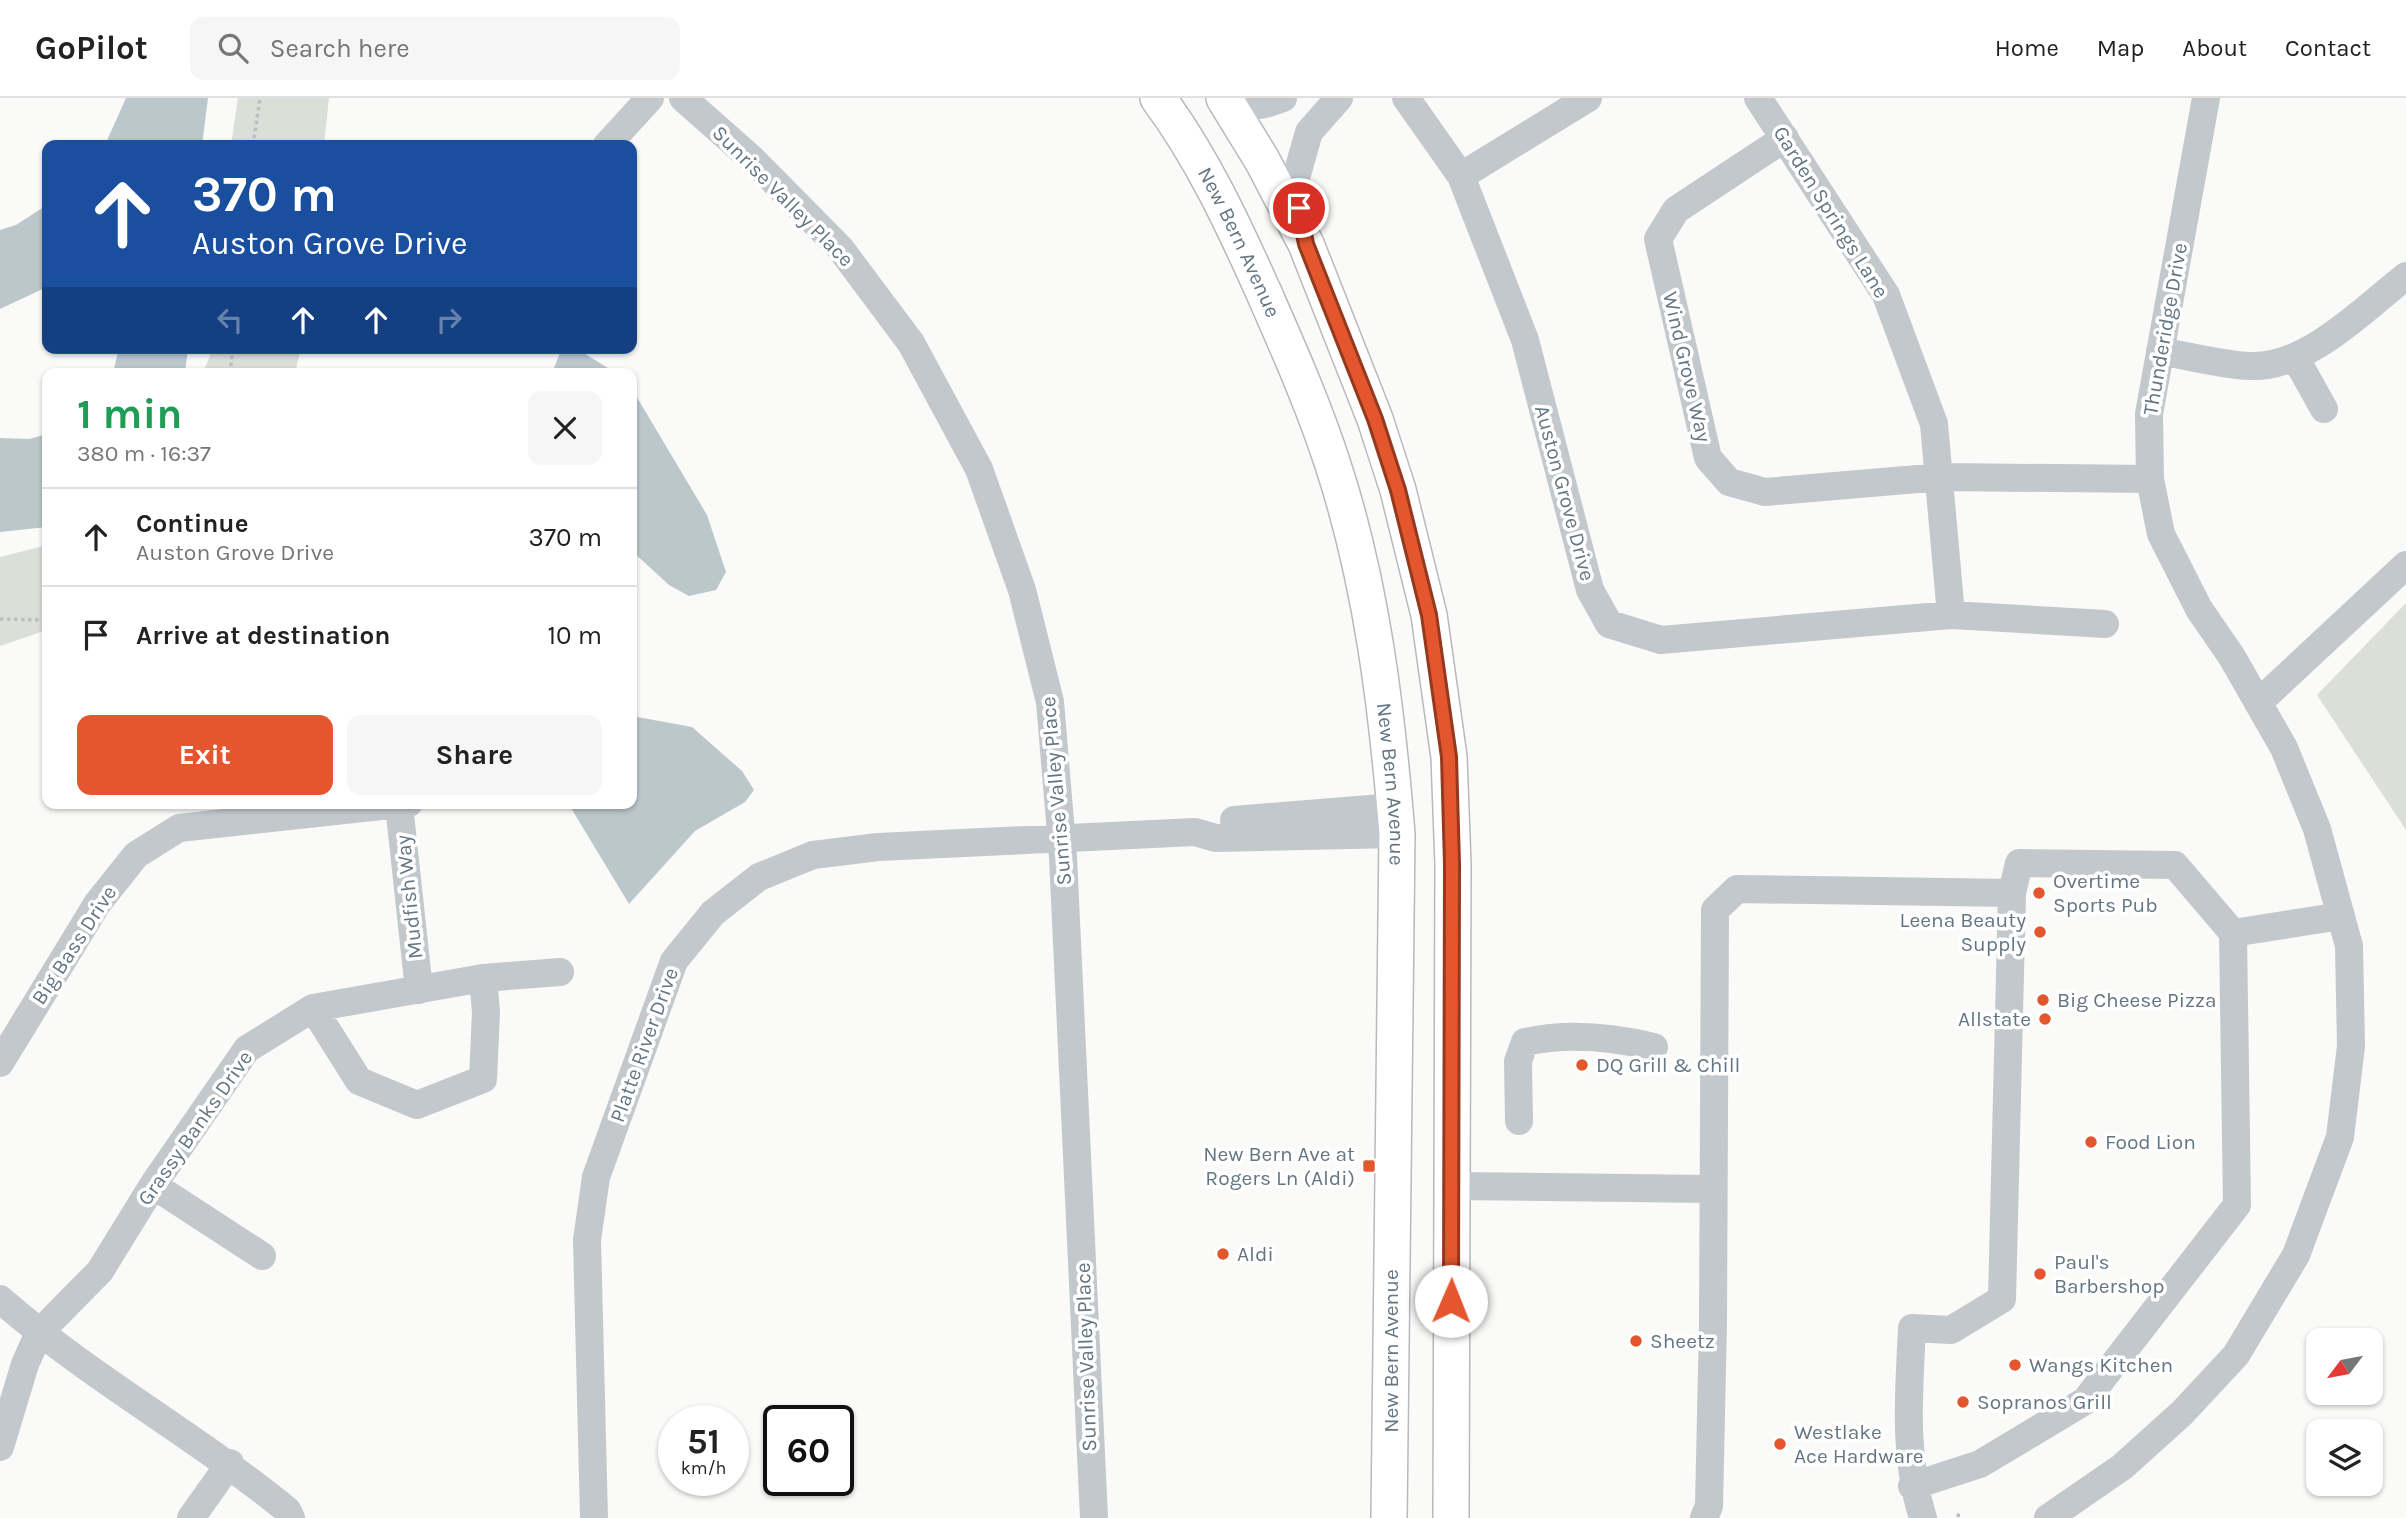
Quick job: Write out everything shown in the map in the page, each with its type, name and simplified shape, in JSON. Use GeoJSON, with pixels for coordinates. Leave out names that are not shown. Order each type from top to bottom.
{"type":"FeatureCollection","features":[{"type":"Feature","properties":{"kind":"main road","name":"New Bern Avenue"},"geometry":{"type":"LineString","coordinates":[[1158,98],[1232,222],[1304,384],[1334,467],[1376,640],[1389,736],[1396,821],[1390,1518]]}},
{"type":"Feature","properties":{"kind":"main road"},"geometry":{"type":"LineString","coordinates":[[1224,98],[1262,160],[1306,244],[1375,419],[1398,490],[1429,615],[1449,757],[1452,864],[1451,1518]]}},
{"type":"Feature","properties":{"kind":"street"},"geometry":{"type":"LineString","coordinates":[[612,140],[650,98]]}},
{"type":"Feature","properties":{"kind":"street","name":"Sunrise Valley Place"},"geometry":{"type":"LineString","coordinates":[[683,98],[753,160],[840,248],[911,342],[979,469],[1022,590],[1050,702],[1062,837],[1094,1518]]}},
{"type":"Feature","properties":{"kind":"street"},"geometry":{"type":"LineString","coordinates":[[1235,98],[1242,103],[1261,107],[1283,98]]}},
{"type":"Feature","properties":{"kind":"street"},"geometry":{"type":"LineString","coordinates":[[1306,244],[1296,178],[1309,132],[1339,98]]}},
{"type":"Feature","properties":{"kind":"street","name":"Auston Grove Drive"},"geometry":{"type":"LineString","coordinates":[[1406,98],[1461,176],[1525,340],[1590,590],[1609,624],[1661,640],[1951,615],[2105,624]]}},
{"type":"Feature","properties":{"kind":"street"},"geometry":{"type":"LineString","coordinates":[[1461,176],[1588,98]]}},
{"type":"Feature","properties":{"kind":"street","name":"Garden Springs Lane"},"geometry":{"type":"LineString","coordinates":[[1758,98],[1886,295],[1934,424],[1941,477],[1951,615]]}},
{"type":"Feature","properties":{"kind":"street","name":"Thunderidge Drive"},"geometry":{"type":"LineString","coordinates":[[2048,1518],[2122,1466],[2192,1404],[2236,1355],[2296,1255],[2340,1137],[2351,1046],[2349,946],[2317,829],[2284,748],[2199,609],[2161,534],[2150,479],[2149,414],[2206,98]]}},
{"type":"Feature","properties":{"kind":"street","name":"Wind Grove Way"},"geometry":{"type":"LineString","coordinates":[[1785,138],[1676,209],[1658,239],[1708,458],[1729,482],[1765,492],[1941,477],[2150,479]]}},
{"type":"Feature","properties":{"kind":"street"},"geometry":{"type":"LineString","coordinates":[[2160,351],[2252,366],[2286,362],[2314,347],[2406,276]]}},
{"type":"Feature","properties":{"kind":"street"},"geometry":{"type":"LineString","coordinates":[[2295,357],[2324,409]]}},
{"type":"Feature","properties":{"kind":"street"},"geometry":{"type":"LineString","coordinates":[[2259,704],[2406,565]]}},
{"type":"Feature","properties":{"kind":"street","name":"Big Bass Drive"},"geometry":{"type":"LineString","coordinates":[[0,1063],[97,904],[136,855],[179,828],[357,809]]}},
{"type":"Feature","properties":{"kind":"street","name":"Mudfish Way"},"geometry":{"type":"LineString","coordinates":[[404,809],[419,990]]}},
{"type":"Feature","properties":{"kind":"street","name":"Platte River Drive"},"geometry":{"type":"LineString","coordinates":[[594,1518],[587,1240],[596,1177],[674,961],[713,913],[759,877],[813,855],[878,847],[1195,832],[1216,822],[1396,821]]}},
{"type":"Feature","properties":{"kind":"street"},"geometry":{"type":"LineString","coordinates":[[1912,1486],[1980,1464],[2085,1401],[2237,1205],[2233,933],[2175,865],[2019,863],[2012,893],[2002,1299],[1951,1330],[1912,1328],[1907,1422],[1912,1486],[1923,1518]]}},
{"type":"Feature","properties":{"kind":"street"},"geometry":{"type":"LineString","coordinates":[[1709,1514],[1713,1324],[1715,910],[1737,889],[2012,893]]}},
{"type":"Feature","properties":{"kind":"street"},"geometry":{"type":"LineString","coordinates":[[2233,933],[2341,916]]}},
{"type":"Feature","properties":{"kind":"street","name":"Grassy Banks Drive"},"geometry":{"type":"LineString","coordinates":[[0,1447],[25,1364],[39,1332],[100,1271],[153,1185],[247,1049],[313,1007],[483,978],[560,972]]}},
{"type":"Feature","properties":{"kind":"street"},"geometry":{"type":"LineString","coordinates":[[313,1007],[359,1082],[417,1105],[483,1079],[486,1012],[483,978]]}},
{"type":"Feature","properties":{"kind":"street"},"geometry":{"type":"LineString","coordinates":[[1519,1121],[1518,1060],[1525,1042],[1545,1038],[1623,1039],[1654,1047]]}},
{"type":"Feature","properties":{"kind":"street"},"geometry":{"type":"LineString","coordinates":[[153,1185],[262,1256]]}},
{"type":"Feature","properties":{"kind":"street"},"geometry":{"type":"LineString","coordinates":[[1452,1186],[1712,1189]]}},
{"type":"Feature","properties":{"kind":"street"},"geometry":{"type":"LineString","coordinates":[[0,1298],[39,1332],[230,1463],[287,1510],[290,1518]]}},
{"type":"Feature","properties":{"kind":"street"},"geometry":{"type":"LineString","coordinates":[[191,1518],[230,1463]]}},
{"type":"Feature","properties":{"kind":"path"},"geometry":{"type":"LineString","coordinates":[[254,140],[260,98]]}},
{"type":"Feature","properties":{"kind":"path"},"geometry":{"type":"LineString","coordinates":[[0,619],[42,620]]}},
{"type":"Feature","properties":{"kind":"shaded area"},"geometry":{"type":"Polygon","coordinates":[[[126,98],[208,98],[203,140],[107,140],[126,98]]]}},
{"type":"Feature","properties":{"kind":"shaded area"},"geometry":{"type":"Polygon","coordinates":[[[238,98],[329,98],[325,140],[232,140],[238,98]]]}},
{"type":"Feature","properties":{"kind":"shaded area"},"geometry":{"type":"Polygon","coordinates":[[[42,208],[42,289],[0,309],[0,230],[16,225],[42,208]]]}},
{"type":"Feature","properties":{"kind":"shaded area"},"geometry":{"type":"Polygon","coordinates":[[[118,354],[187,354],[186,368],[114,368],[118,354]]]}},
{"type":"Feature","properties":{"kind":"shaded area"},"geometry":{"type":"Polygon","coordinates":[[[211,354],[300,354],[296,368],[205,368],[211,354]]]}},
{"type":"Feature","properties":{"kind":"shaded area"},"geometry":{"type":"Polygon","coordinates":[[[560,354],[585,354],[608,368],[554,368],[560,354]]]}},
{"type":"Feature","properties":{"kind":"shaded area"},"geometry":{"type":"Polygon","coordinates":[[[637,397],[707,515],[726,572],[716,590],[689,596],[669,585],[637,556],[637,397]]]}},
{"type":"Feature","properties":{"kind":"shaded area"},"geometry":{"type":"Polygon","coordinates":[[[42,435],[42,528],[0,532],[0,438],[29,439],[42,435]]]}},
{"type":"Feature","properties":{"kind":"shaded area"},"geometry":{"type":"Polygon","coordinates":[[[42,546],[42,632],[0,646],[0,557],[42,546]]]}},
{"type":"Feature","properties":{"kind":"shaded area"},"geometry":{"type":"Polygon","coordinates":[[[2406,603],[2406,830],[2317,695],[2406,603]]]}},
{"type":"Feature","properties":{"kind":"shaded area"},"geometry":{"type":"Polygon","coordinates":[[[637,717],[692,727],[742,771],[754,790],[745,802],[695,831],[629,904],[572,809],[637,809],[637,717]]]}},
{"type":"Feature","properties":{"kind":"place","name":"Overtime Sports Pub"},"geometry":{"type":"Point","coordinates":[2039,893]}},
{"type":"Feature","properties":{"kind":"place","name":"Leena Beauty Supply"},"geometry":{"type":"Point","coordinates":[2040,932]}},
{"type":"Feature","properties":{"kind":"place","name":"Big Cheese Pizza"},"geometry":{"type":"Point","coordinates":[2043,1000]}},
{"type":"Feature","properties":{"kind":"place","name":"Allstate"},"geometry":{"type":"Point","coordinates":[2045,1019]}},
{"type":"Feature","properties":{"kind":"place","name":"DQ Grill & Chill"},"geometry":{"type":"Point","coordinates":[1582,1065]}},
{"type":"Feature","properties":{"kind":"place","name":"Food Lion"},"geometry":{"type":"Point","coordinates":[2091,1142]}},
{"type":"Feature","properties":{"kind":"place","name":"New Bern Ave at Rogers Ln (Aldi)"},"geometry":{"type":"Point","coordinates":[1369,1166]}},
{"type":"Feature","properties":{"kind":"place","name":"Aldi"},"geometry":{"type":"Point","coordinates":[1223,1254]}},
{"type":"Feature","properties":{"kind":"place","name":"Paul's Barbershop"},"geometry":{"type":"Point","coordinates":[2040,1274]}},
{"type":"Feature","properties":{"kind":"place","name":"Sheetz"},"geometry":{"type":"Point","coordinates":[1636,1341]}},
{"type":"Feature","properties":{"kind":"place","name":"Wangs Kitchen"},"geometry":{"type":"Point","coordinates":[2015,1365]}},
{"type":"Feature","properties":{"kind":"place","name":"Sopranos Grill"},"geometry":{"type":"Point","coordinates":[1963,1402]}},
{"type":"Feature","properties":{"kind":"place","name":"Westlake Ace Hardware"},"geometry":{"type":"Point","coordinates":[1780,1444]}},
{"type":"Feature","properties":{"kind":"route"},"geometry":{"type":"LineString","coordinates":[[1299,208],[1306,244],[1375,419],[1398,490],[1429,615],[1449,757],[1452,864],[1451,1301]]}}]}
